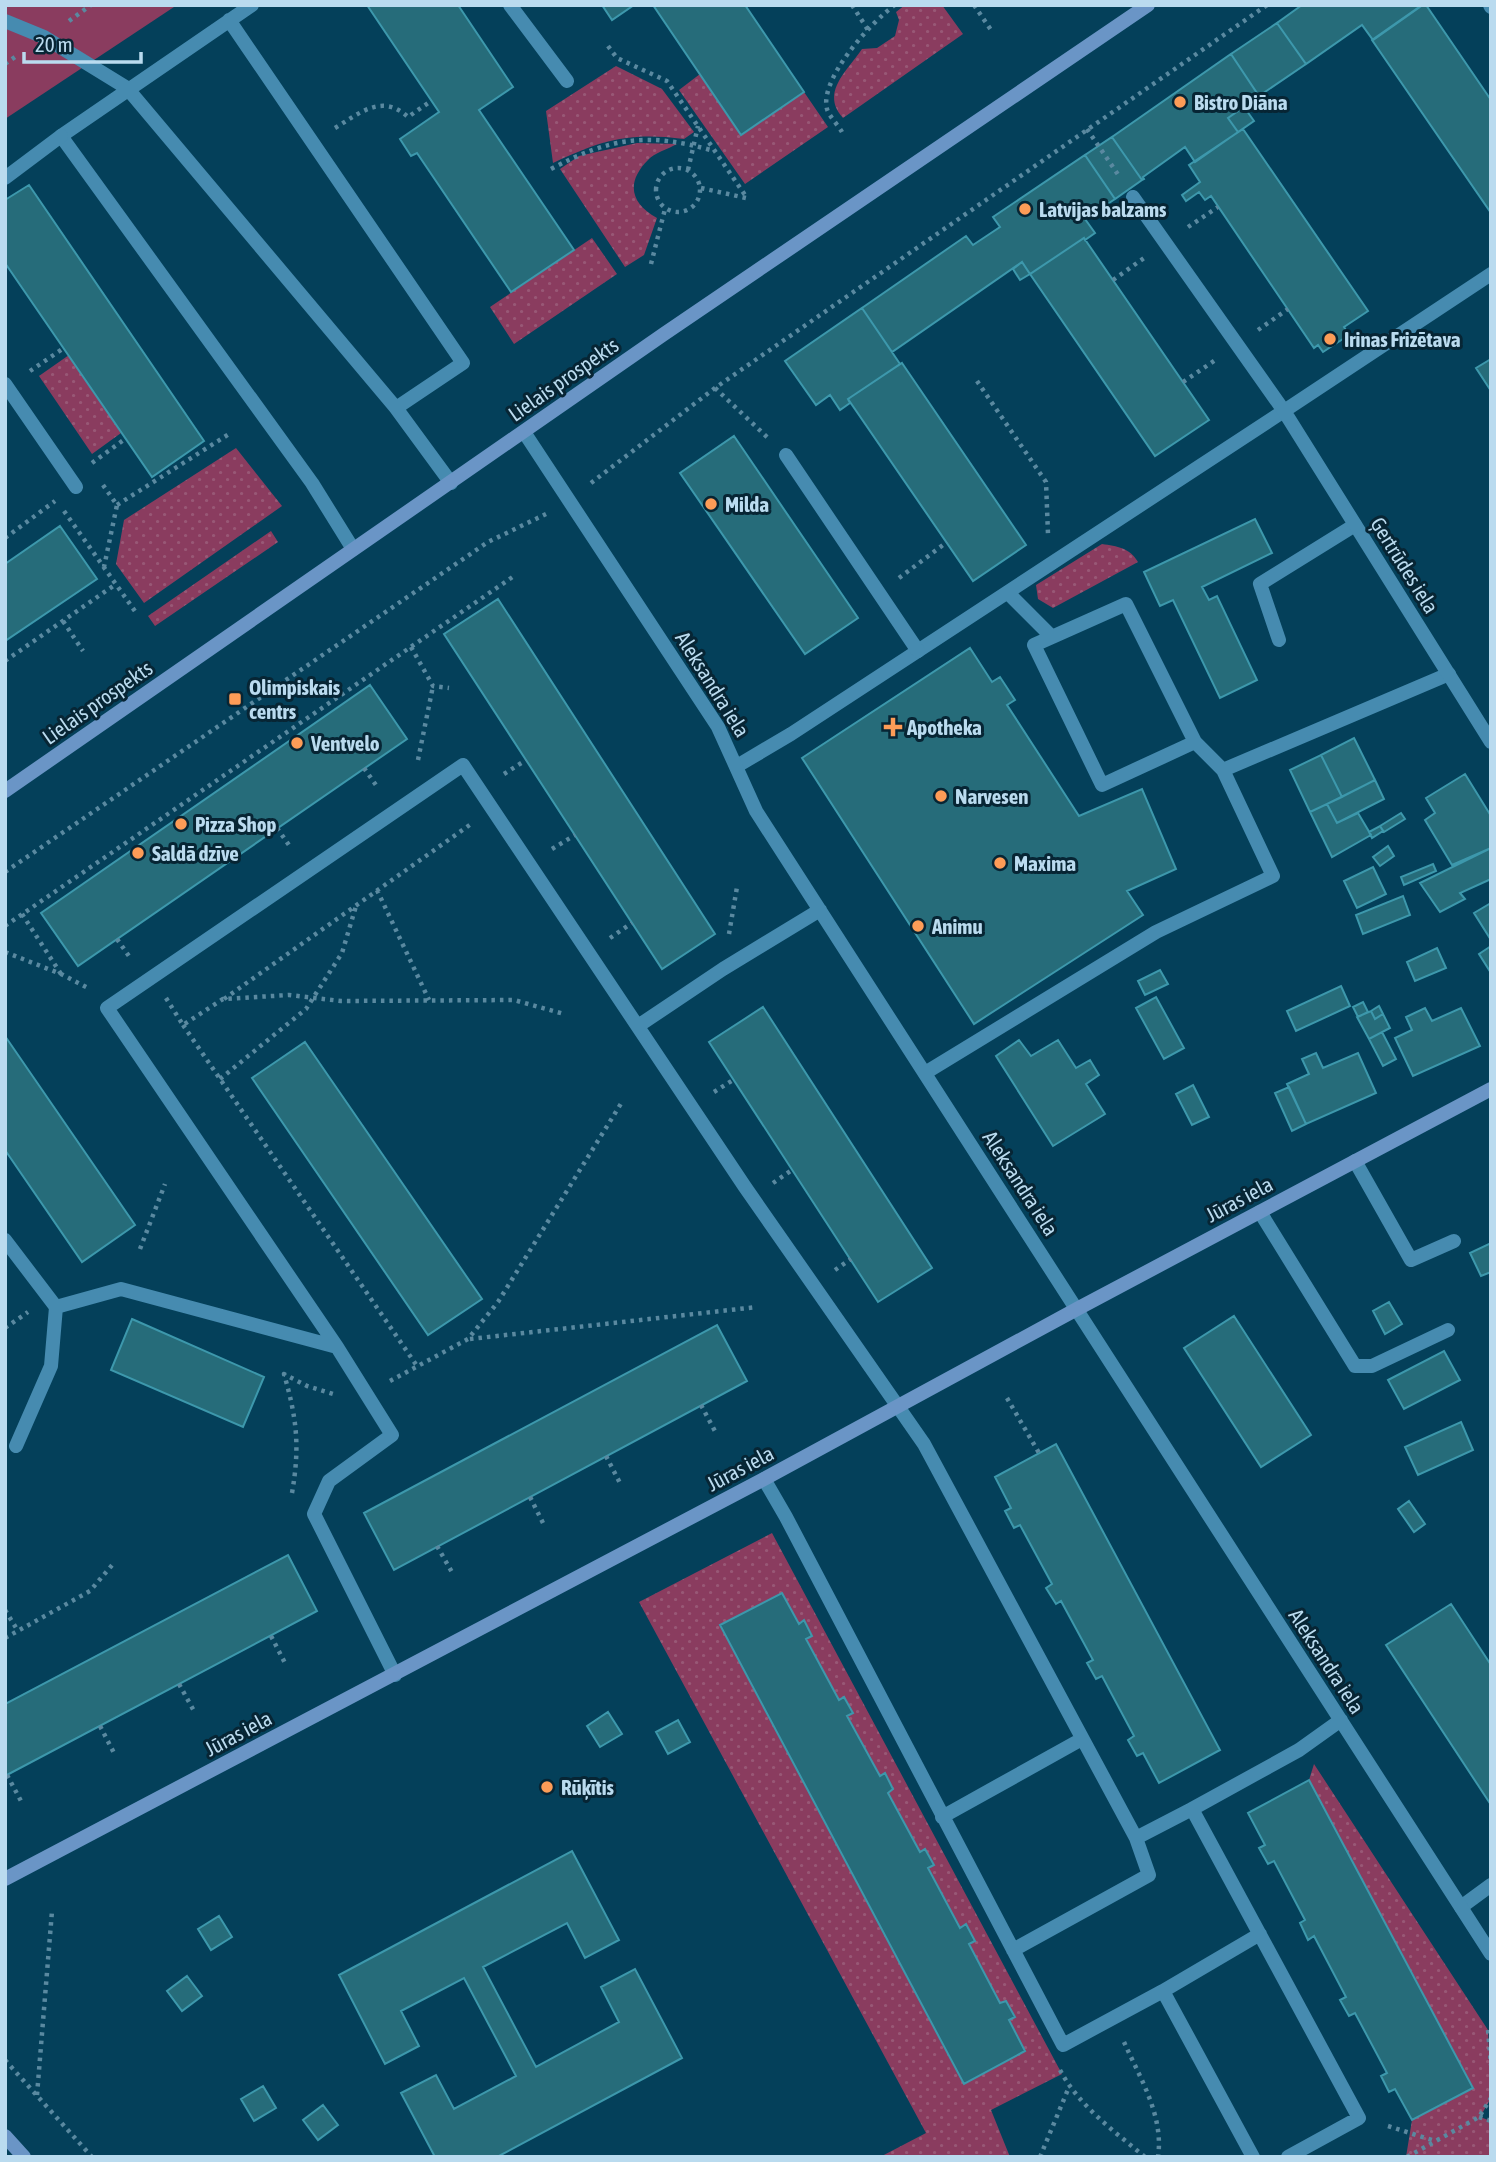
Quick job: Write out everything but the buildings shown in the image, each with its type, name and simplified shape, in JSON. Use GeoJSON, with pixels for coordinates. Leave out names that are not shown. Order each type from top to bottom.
{"type":"FeatureCollection","features":[{"type":"Feature","properties":{"kind":"street"},"geometry":{"type":"LineString","coordinates":[[5,178],[127,88],[252,5]]}},
{"type":"Feature","properties":{"kind":"street"},"geometry":{"type":"LineString","coordinates":[[510,5],[567,81]]}},
{"type":"Feature","properties":{"kind":"street","name":"Lielais prospekts"},"geometry":{"type":"LineString","coordinates":[[5,791],[664,334],[1147,5]]}},
{"type":"Feature","properties":{"kind":"street"},"geometry":{"type":"LineString","coordinates":[[229,20],[463,363],[396,408]]}},
{"type":"Feature","properties":{"kind":"street"},"geometry":{"type":"LineString","coordinates":[[5,21],[44,37],[127,88],[396,408],[451,483]]}},
{"type":"Feature","properties":{"kind":"street"},"geometry":{"type":"LineString","coordinates":[[61,136],[312,483],[353,549]]}},
{"type":"Feature","properties":{"kind":"street","name":"Ģertrūdes iela"},"geometry":{"type":"LineString","coordinates":[[1133,197],[1284,411],[1491,741]]}},
{"type":"Feature","properties":{"kind":"street"},"geometry":{"type":"LineString","coordinates":[[737,766],[1008,593],[1491,274]]}},
{"type":"Feature","properties":{"kind":"street"},"geometry":{"type":"LineString","coordinates":[[5,384],[76,486]]}},
{"type":"Feature","properties":{"kind":"street","name":"Aleksandra iela"},"geometry":{"type":"LineString","coordinates":[[524,432],[718,727],[756,811],[1491,1954]]}},
{"type":"Feature","properties":{"kind":"street"},"geometry":{"type":"LineString","coordinates":[[786,455],[918,651]]}},
{"type":"Feature","properties":{"kind":"street"},"geometry":{"type":"LineString","coordinates":[[1279,640],[1260,583],[1355,525]]}},
{"type":"Feature","properties":{"kind":"street"},"geometry":{"type":"LineString","coordinates":[[1008,593],[1052,637]]}},
{"type":"Feature","properties":{"kind":"street"},"geometry":{"type":"LineString","coordinates":[[925,1073],[1156,932],[1273,876],[1223,770],[1195,742],[1126,604],[1034,645],[1102,785],[1195,742]]}},
{"type":"Feature","properties":{"kind":"street"},"geometry":{"type":"LineString","coordinates":[[1223,770],[1449,674]]}},
{"type":"Feature","properties":{"kind":"street"},"geometry":{"type":"LineString","coordinates":[[395,1675],[314,1514],[329,1481],[392,1434],[337,1347],[107,1008],[463,765],[745,1187],[924,1444],[1136,1838],[1149,1875],[1013,1951]]}},
{"type":"Feature","properties":{"kind":"street"},"geometry":{"type":"LineString","coordinates":[[638,1026],[723,969],[820,910]]}},
{"type":"Feature","properties":{"kind":"street","name":"Jūras iela"},"geometry":{"type":"LineString","coordinates":[[5,1879],[764,1479],[1491,1089]]}},
{"type":"Feature","properties":{"kind":"street"},"geometry":{"type":"LineString","coordinates":[[1355,1161],[1411,1260],[1454,1241]]}},
{"type":"Feature","properties":{"kind":"street"},"geometry":{"type":"LineString","coordinates":[[1260,1212],[1355,1366],[1372,1366],[1448,1330]]}},
{"type":"Feature","properties":{"kind":"street"},"geometry":{"type":"LineString","coordinates":[[5,1240],[56,1307],[51,1366],[16,1446]]}},
{"type":"Feature","properties":{"kind":"street"},"geometry":{"type":"LineString","coordinates":[[56,1307],[121,1289],[337,1347]]}},
{"type":"Feature","properties":{"kind":"street"},"geometry":{"type":"LineString","coordinates":[[764,1479],[1063,2045],[1260,1934]]}},
{"type":"Feature","properties":{"kind":"street"},"geometry":{"type":"LineString","coordinates":[[1136,1838],[1299,1750],[1341,1720]]}},
{"type":"Feature","properties":{"kind":"street"},"geometry":{"type":"LineString","coordinates":[[942,1817],[1082,1739]]}},
{"type":"Feature","properties":{"kind":"street"},"geometry":{"type":"LineString","coordinates":[[1192,1809],[1359,2118],[1289,2157]]}},
{"type":"Feature","properties":{"kind":"street"},"geometry":{"type":"LineString","coordinates":[[1461,1907],[1491,1885]]}},
{"type":"Feature","properties":{"kind":"street"},"geometry":{"type":"LineString","coordinates":[[1163,1991],[1253,2157]]}},
{"type":"Feature","properties":{"kind":"street"},"geometry":{"type":"LineString","coordinates":[[5,2136],[24,2157]]}},
{"type":"Feature","properties":{"kind":"path"},"geometry":{"type":"LineString","coordinates":[[852,5],[868,30]]}},
{"type":"Feature","properties":{"kind":"path"},"geometry":{"type":"LineString","coordinates":[[842,132],[827,109],[828,90],[848,52],[895,5]]}},
{"type":"Feature","properties":{"kind":"path"},"geometry":{"type":"LineString","coordinates":[[974,5],[991,30]]}},
{"type":"Feature","properties":{"kind":"path"},"geometry":{"type":"LineString","coordinates":[[596,480],[715,388],[1267,5]]}},
{"type":"Feature","properties":{"kind":"path"},"geometry":{"type":"LineString","coordinates":[[608,46],[617,58],[667,82],[747,198],[701,188]]}},
{"type":"Feature","properties":{"kind":"path"},"geometry":{"type":"LineString","coordinates":[[312,141],[364,110],[383,104],[398,108],[408,117],[431,101]]}},
{"type":"Feature","properties":{"kind":"path"},"geometry":{"type":"LineString","coordinates":[[688,170],[698,126]]}},
{"type":"Feature","properties":{"kind":"path"},"geometry":{"type":"LineString","coordinates":[[1087,129],[1133,197]]}},
{"type":"Feature","properties":{"kind":"path"},"geometry":{"type":"LineString","coordinates":[[551,169],[587,152],[628,141],[654,138],[715,151]]}},
{"type":"Feature","properties":{"kind":"path"},"geometry":{"type":"LineString","coordinates":[[677,167],[688,170],[697,177],[701,188],[700,197],[689,210],[673,212],[665,209],[657,200],[655,189],[658,178],[666,170],[677,167]]}},
{"type":"Feature","properties":{"kind":"path"},"geometry":{"type":"LineString","coordinates":[[1112,280],[1218,207]]}},
{"type":"Feature","properties":{"kind":"path"},"geometry":{"type":"LineString","coordinates":[[651,264],[665,209]]}},
{"type":"Feature","properties":{"kind":"path"},"geometry":{"type":"LineString","coordinates":[[1183,382],[1288,309]]}},
{"type":"Feature","properties":{"kind":"path"},"geometry":{"type":"LineString","coordinates":[[27,374],[64,348]]}},
{"type":"Feature","properties":{"kind":"path"},"geometry":{"type":"LineString","coordinates":[[977,381],[1046,482],[1048,542]]}},
{"type":"Feature","properties":{"kind":"path"},"geometry":{"type":"LineString","coordinates":[[715,388],[786,455]]}},
{"type":"Feature","properties":{"kind":"path"},"geometry":{"type":"LineString","coordinates":[[104,568],[117,505],[229,434]]}},
{"type":"Feature","properties":{"kind":"path"},"geometry":{"type":"LineString","coordinates":[[90,465],[125,439]]}},
{"type":"Feature","properties":{"kind":"path"},"geometry":{"type":"LineString","coordinates":[[102,484],[117,505]]}},
{"type":"Feature","properties":{"kind":"path"},"geometry":{"type":"LineString","coordinates":[[5,538],[57,500],[137,614]]}},
{"type":"Feature","properties":{"kind":"path"},"geometry":{"type":"LineString","coordinates":[[5,872],[488,542],[540,519]]}},
{"type":"Feature","properties":{"kind":"path"},"geometry":{"type":"LineString","coordinates":[[879,594],[947,542]]}},
{"type":"Feature","properties":{"kind":"path"},"geometry":{"type":"LineString","coordinates":[[5,926],[514,576]]}},
{"type":"Feature","properties":{"kind":"path"},"geometry":{"type":"LineString","coordinates":[[5,661],[116,584]]}},
{"type":"Feature","properties":{"kind":"path"},"geometry":{"type":"LineString","coordinates":[[63,621],[83,650]]}},
{"type":"Feature","properties":{"kind":"path"},"geometry":{"type":"LineString","coordinates":[[411,647],[433,686],[418,760]]}},
{"type":"Feature","properties":{"kind":"path"},"geometry":{"type":"LineString","coordinates":[[433,686],[449,688]]}},
{"type":"Feature","properties":{"kind":"path"},"geometry":{"type":"LineString","coordinates":[[504,774],[526,760]]}},
{"type":"Feature","properties":{"kind":"path"},"geometry":{"type":"LineString","coordinates":[[364,768],[378,788]]}},
{"type":"Feature","properties":{"kind":"path"},"geometry":{"type":"LineString","coordinates":[[183,1025],[478,820]]}},
{"type":"Feature","properties":{"kind":"path"},"geometry":{"type":"LineString","coordinates":[[277,828],[291,848]]}},
{"type":"Feature","properties":{"kind":"path"},"geometry":{"type":"LineString","coordinates":[[552,849],[575,835]]}},
{"type":"Feature","properties":{"kind":"path"},"geometry":{"type":"LineString","coordinates":[[723,969],[737,887]]}},
{"type":"Feature","properties":{"kind":"path"},"geometry":{"type":"LineString","coordinates":[[377,890],[429,1000]]}},
{"type":"Feature","properties":{"kind":"path"},"geometry":{"type":"LineString","coordinates":[[220,1079],[306,1009],[342,953],[356,905]]}},
{"type":"Feature","properties":{"kind":"path"},"geometry":{"type":"LineString","coordinates":[[22,914],[61,974]]}},
{"type":"Feature","properties":{"kind":"path"},"geometry":{"type":"LineString","coordinates":[[610,938],[632,923]]}},
{"type":"Feature","properties":{"kind":"path"},"geometry":{"type":"LineString","coordinates":[[117,939],[131,959]]}},
{"type":"Feature","properties":{"kind":"path"},"geometry":{"type":"LineString","coordinates":[[5,952],[61,974],[88,988]]}},
{"type":"Feature","properties":{"kind":"path"},"geometry":{"type":"LineString","coordinates":[[163,995],[417,1366]]}},
{"type":"Feature","properties":{"kind":"path"},"geometry":{"type":"LineString","coordinates":[[223,999],[289,995],[341,1000],[514,1000],[564,1014]]}},
{"type":"Feature","properties":{"kind":"path"},"geometry":{"type":"LineString","coordinates":[[710,1094],[733,1080]]}},
{"type":"Feature","properties":{"kind":"path"},"geometry":{"type":"LineString","coordinates":[[468,1339],[498,1302],[621,1102]]}},
{"type":"Feature","properties":{"kind":"path"},"geometry":{"type":"LineString","coordinates":[[769,1185],[792,1170]]}},
{"type":"Feature","properties":{"kind":"path"},"geometry":{"type":"LineString","coordinates":[[140,1250],[165,1184]]}},
{"type":"Feature","properties":{"kind":"path"},"geometry":{"type":"LineString","coordinates":[[828,1274],[851,1259]]}},
{"type":"Feature","properties":{"kind":"path"},"geometry":{"type":"LineString","coordinates":[[390,1381],[468,1339],[757,1307]]}},
{"type":"Feature","properties":{"kind":"path"},"geometry":{"type":"LineString","coordinates":[[1007,1398],[1039,1453]]}},
{"type":"Feature","properties":{"kind":"path"},"geometry":{"type":"LineString","coordinates":[[701,1405],[716,1433]]}},
{"type":"Feature","properties":{"kind":"path"},"geometry":{"type":"LineString","coordinates":[[606,1456],[621,1485]]}},
{"type":"Feature","properties":{"kind":"path"},"geometry":{"type":"LineString","coordinates":[[530,1497],[544,1525]]}},
{"type":"Feature","properties":{"kind":"path"},"geometry":{"type":"LineString","coordinates":[[437,1546],[453,1574]]}},
{"type":"Feature","properties":{"kind":"path"},"geometry":{"type":"LineString","coordinates":[[5,1638],[90,1591],[113,1564]]}},
{"type":"Feature","properties":{"kind":"path"},"geometry":{"type":"LineString","coordinates":[[5,1611],[18,1631]]}},
{"type":"Feature","properties":{"kind":"path"},"geometry":{"type":"LineString","coordinates":[[271,1636],[285,1663]]}},
{"type":"Feature","properties":{"kind":"path"},"geometry":{"type":"LineString","coordinates":[[180,1684],[194,1711]]}},
{"type":"Feature","properties":{"kind":"path"},"geometry":{"type":"LineString","coordinates":[[100,1726],[114,1753]]}},
{"type":"Feature","properties":{"kind":"path"},"geometry":{"type":"LineString","coordinates":[[7,1775],[21,1801]]}},
{"type":"Feature","properties":{"kind":"path"},"geometry":{"type":"LineString","coordinates":[[37,2095],[51,1911]]}},
{"type":"Feature","properties":{"kind":"path"},"geometry":{"type":"LineString","coordinates":[[1113,2018],[1147,2093],[1158,2125],[1158,2157]]}},
{"type":"Feature","properties":{"kind":"path"},"geometry":{"type":"LineString","coordinates":[[1488,2029],[1491,2065]]}},
{"type":"Feature","properties":{"kind":"path"},"geometry":{"type":"LineString","coordinates":[[5,2060],[92,2157]]}},
{"type":"Feature","properties":{"kind":"path"},"geometry":{"type":"LineString","coordinates":[[1057,2065],[1069,2087],[1144,2157]]}},
{"type":"Feature","properties":{"kind":"path"},"geometry":{"type":"LineString","coordinates":[[1040,2157],[1069,2087]]}},
{"type":"Feature","properties":{"kind":"path"},"geometry":{"type":"LineString","coordinates":[[1407,2157],[1479,2117],[1491,2098]]}},
{"type":"Feature","properties":{"kind":"path"},"geometry":{"type":"LineString","coordinates":[[1479,2117],[1491,2121]]}},
{"type":"Feature","properties":{"kind":"path"},"geometry":{"type":"LineString","coordinates":[[1388,2126],[1436,2141]]}},
{"type":"Feature","properties":{"kind":"shaded area"},"geometry":{"type":"Polygon","coordinates":[[[5,5],[177,5],[5,119],[5,5]]]}},
{"type":"Feature","properties":{"kind":"shaded area"},"geometry":{"type":"Polygon","coordinates":[[[905,5],[942,5],[963,34],[843,118],[834,100],[838,82],[862,49],[877,48],[895,36],[899,20],[896,12],[905,5]]]}},
{"type":"Feature","properties":{"kind":"shaded area"},"geometry":{"type":"Polygon","coordinates":[[[616,66],[662,89],[694,132],[684,139],[631,137],[601,143],[553,163],[546,111],[616,66]]]}},
{"type":"Feature","properties":{"kind":"shaded area"},"geometry":{"type":"Polygon","coordinates":[[[700,74],[742,134],[804,92],[828,127],[745,184],[679,90],[700,74]]]}},
{"type":"Feature","properties":{"kind":"shaded area"},"geometry":{"type":"Polygon","coordinates":[[[637,143],[677,144],[657,153],[636,176],[636,199],[657,218],[644,255],[625,267],[560,169],[579,156],[637,143]]]}},
{"type":"Feature","properties":{"kind":"shaded area"},"geometry":{"type":"Polygon","coordinates":[[[592,238],[617,274],[514,344],[490,307],[592,238]]]}},
{"type":"Feature","properties":{"kind":"shaded area"},"geometry":{"type":"Polygon","coordinates":[[[69,355],[121,433],[92,454],[39,376],[69,355]]]}},
{"type":"Feature","properties":{"kind":"shaded area"},"geometry":{"type":"Polygon","coordinates":[[[236,448],[282,506],[144,603],[116,564],[124,520],[236,448]]]}},
{"type":"Feature","properties":{"kind":"shaded area"},"geometry":{"type":"Polygon","coordinates":[[[271,531],[278,542],[155,626],[148,616],[271,531]]]}},
{"type":"Feature","properties":{"kind":"shaded area"},"geometry":{"type":"Polygon","coordinates":[[[1102,544],[1127,551],[1138,562],[1053,608],[1038,599],[1036,585],[1102,544]]]}},
{"type":"Feature","properties":{"kind":"shaded area"},"geometry":{"type":"Polygon","coordinates":[[[772,1533],[1062,2074],[991,2110],[1010,2157],[880,2157],[926,2133],[639,1602],[772,1533]]]}},
{"type":"Feature","properties":{"kind":"shaded area"},"geometry":{"type":"Polygon","coordinates":[[[1314,1764],[1488,2030],[1491,2098],[1480,2117],[1491,2121],[1491,2157],[1406,2157],[1412,2120],[1473,2088],[1309,1780],[1314,1764]]]}},
{"type":"Feature","properties":{"kind":"place","name":"Bistro Diāna"},"geometry":{"type":"Point","coordinates":[1180,102]}},
{"type":"Feature","properties":{"kind":"place","name":"Latvijas balzams"},"geometry":{"type":"Point","coordinates":[1025,209]}},
{"type":"Feature","properties":{"kind":"place","name":"Irinas Frizētava"},"geometry":{"type":"Point","coordinates":[1330,339]}},
{"type":"Feature","properties":{"kind":"place","name":"Milda"},"geometry":{"type":"Point","coordinates":[711,504]}},
{"type":"Feature","properties":{"kind":"place","name":"Olimpiskais centrs"},"geometry":{"type":"Point","coordinates":[235,699]}},
{"type":"Feature","properties":{"kind":"place","name":"Apotheka"},"geometry":{"type":"Point","coordinates":[893,727]}},
{"type":"Feature","properties":{"kind":"place","name":"Ventvelo"},"geometry":{"type":"Point","coordinates":[297,743]}},
{"type":"Feature","properties":{"kind":"place","name":"Narvesen"},"geometry":{"type":"Point","coordinates":[941,796]}},
{"type":"Feature","properties":{"kind":"place","name":"Pizza Shop"},"geometry":{"type":"Point","coordinates":[181,824]}},
{"type":"Feature","properties":{"kind":"place","name":"Saldā dzīve"},"geometry":{"type":"Point","coordinates":[138,853]}},
{"type":"Feature","properties":{"kind":"place","name":"Maxima"},"geometry":{"type":"Point","coordinates":[1000,863]}},
{"type":"Feature","properties":{"kind":"place","name":"Animu"},"geometry":{"type":"Point","coordinates":[918,926]}},
{"type":"Feature","properties":{"kind":"place","name":"Rūķītis"},"geometry":{"type":"Point","coordinates":[547,1787]}}]}
